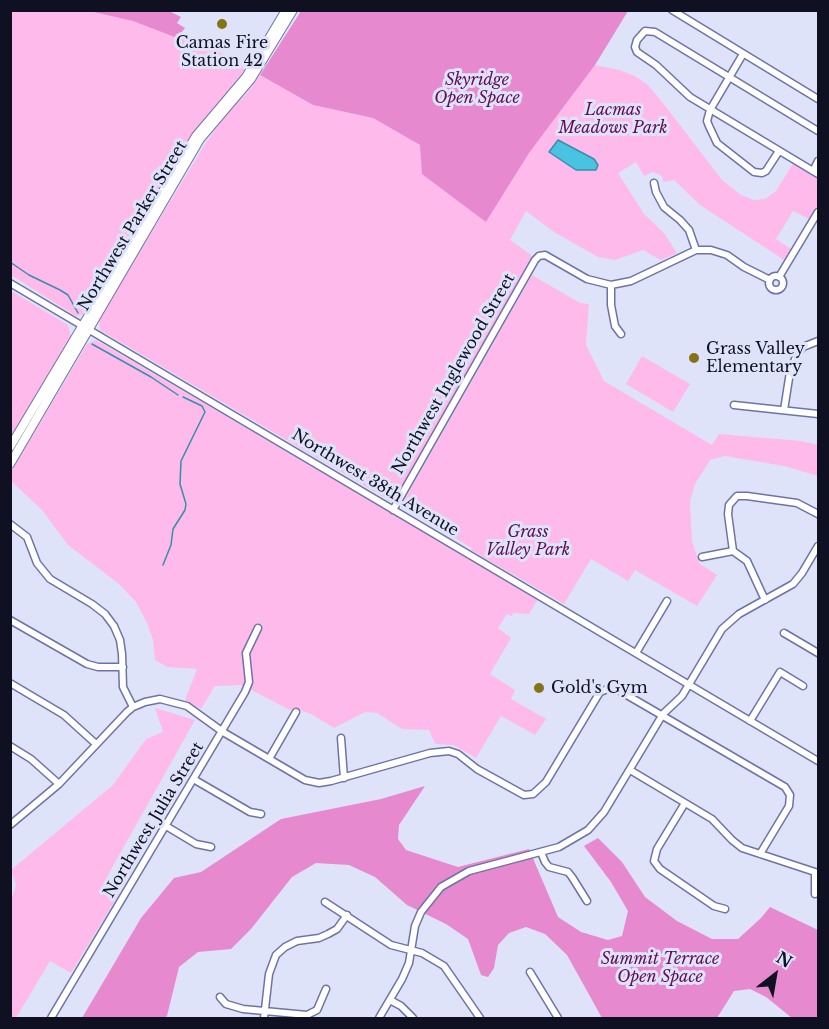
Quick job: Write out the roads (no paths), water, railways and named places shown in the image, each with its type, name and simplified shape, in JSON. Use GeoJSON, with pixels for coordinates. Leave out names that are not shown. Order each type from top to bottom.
{"type":"FeatureCollection","features":[{"type":"Feature","properties":{"kind":"main road","name":"Northwest Parker Street"},"geometry":{"type":"LineString","coordinates":[[10,464],[85,328],[196,136],[246,77],[286,10]]}},
{"type":"Feature","properties":{"kind":"main road","name":"Northwest Parker Street"},"geometry":{"type":"LineString","coordinates":[[10,447],[200,139],[251,79],[293,10]]}},
{"type":"Feature","properties":{"kind":"street"},"geometry":{"type":"LineString","coordinates":[[672,10],[819,99]]}},
{"type":"Feature","properties":{"kind":"street"},"geometry":{"type":"LineString","coordinates":[[819,130],[655,32],[645,31],[637,40],[635,47],[637,52],[656,65],[685,94],[816,172],[819,161]]}},
{"type":"Feature","properties":{"kind":"street"},"geometry":{"type":"LineString","coordinates":[[743,54],[710,110],[707,122],[717,143],[754,172],[759,174],[766,171],[779,151]]}},
{"type":"Feature","properties":{"kind":"street"},"geometry":{"type":"LineString","coordinates":[[654,183],[664,207],[689,230],[696,250]]}},
{"type":"Feature","properties":{"kind":"street"},"geometry":{"type":"LineString","coordinates":[[779,277],[819,212]]}},
{"type":"Feature","properties":{"kind":"street"},"geometry":{"type":"LineString","coordinates":[[621,334],[615,326],[610,305],[611,285],[631,281],[696,250],[719,252],[770,280]]}},
{"type":"Feature","properties":{"kind":"street","name":"Northwest Inglewood Street"},"geometry":{"type":"LineString","coordinates":[[393,510],[535,260],[542,255],[587,279],[611,285]]}},
{"type":"Feature","properties":{"kind":"street"},"geometry":{"type":"LineString","coordinates":[[770,280],[773,277],[779,277]]}},
{"type":"Feature","properties":{"kind":"street"},"geometry":{"type":"LineString","coordinates":[[770,280],[771,287],[777,290],[783,283],[779,277]]}},
{"type":"Feature","properties":{"kind":"street","name":"Northwest 38th Avenue"},"geometry":{"type":"LineString","coordinates":[[10,283],[819,761]]}},
{"type":"Feature","properties":{"kind":"street"},"geometry":{"type":"LineString","coordinates":[[784,410],[790,372],[797,354],[803,347],[819,341]]}},
{"type":"Feature","properties":{"kind":"street"},"geometry":{"type":"LineString","coordinates":[[734,405],[819,414]]}},
{"type":"Feature","properties":{"kind":"street"},"geometry":{"type":"LineString","coordinates":[[733,551],[728,514],[729,506],[737,496],[797,502],[819,514]]}},
{"type":"Feature","properties":{"kind":"street"},"geometry":{"type":"LineString","coordinates":[[11,526],[27,537],[37,563],[50,579],[105,614],[120,640],[123,687],[133,707]]}},
{"type":"Feature","properties":{"kind":"street"},"geometry":{"type":"LineString","coordinates":[[379,1018],[402,979],[411,951],[415,926],[421,912],[441,887],[470,871],[542,852],[570,842],[588,830],[604,812],[663,714],[682,696],[722,629],[739,614],[798,580],[819,546]]}},
{"type":"Feature","properties":{"kind":"street"},"geometry":{"type":"LineString","coordinates":[[702,557],[733,551],[747,561],[765,600]]}},
{"type":"Feature","properties":{"kind":"street"},"geometry":{"type":"LineString","coordinates":[[636,653],[667,601]]}},
{"type":"Feature","properties":{"kind":"street"},"geometry":{"type":"LineString","coordinates":[[10,620],[87,664],[98,667],[123,667]]}},
{"type":"Feature","properties":{"kind":"street","name":"Northwest Julia Street"},"geometry":{"type":"LineString","coordinates":[[51,1018],[195,780],[245,692],[249,682],[246,653],[258,628]]}},
{"type":"Feature","properties":{"kind":"street"},"geometry":{"type":"LineString","coordinates":[[784,633],[819,653]]}},
{"type":"Feature","properties":{"kind":"street"},"geometry":{"type":"LineString","coordinates":[[750,721],[780,672],[803,686]]}},
{"type":"Feature","properties":{"kind":"street"},"geometry":{"type":"LineString","coordinates":[[10,683],[64,715],[96,744]]}},
{"type":"Feature","properties":{"kind":"street"},"geometry":{"type":"LineString","coordinates":[[10,825],[59,784],[133,707],[146,702],[160,699],[178,703],[199,713],[223,732],[305,780],[320,783],[430,753],[449,751],[524,795],[533,794],[546,782],[600,692],[609,687],[618,688],[785,787],[790,795],[789,806],[760,854]]}},
{"type":"Feature","properties":{"kind":"street"},"geometry":{"type":"LineString","coordinates":[[269,759],[296,712]]}},
{"type":"Feature","properties":{"kind":"street"},"geometry":{"type":"LineString","coordinates":[[341,738],[344,778]]}},
{"type":"Feature","properties":{"kind":"street"},"geometry":{"type":"LineString","coordinates":[[10,746],[31,759],[59,784]]}},
{"type":"Feature","properties":{"kind":"street"},"geometry":{"type":"LineString","coordinates":[[630,770],[718,824],[742,848],[817,873],[815,894]]}},
{"type":"Feature","properties":{"kind":"street"},"geometry":{"type":"LineString","coordinates":[[195,780],[250,812],[261,814]]}},
{"type":"Feature","properties":{"kind":"street"},"geometry":{"type":"LineString","coordinates":[[685,803],[657,849],[654,861],[660,869],[714,906],[725,909]]}},
{"type":"Feature","properties":{"kind":"street"},"geometry":{"type":"LineString","coordinates":[[166,826],[196,844],[211,847]]}},
{"type":"Feature","properties":{"kind":"street"},"geometry":{"type":"LineString","coordinates":[[542,852],[549,867],[568,872],[587,901]]}},
{"type":"Feature","properties":{"kind":"street"},"geometry":{"type":"LineString","coordinates":[[326,902],[391,945],[422,953],[444,966],[480,1018]]}},
{"type":"Feature","properties":{"kind":"street"},"geometry":{"type":"LineString","coordinates":[[264,1018],[269,974],[276,955],[297,941],[319,938],[337,929],[347,915]]}},
{"type":"Feature","properties":{"kind":"street"},"geometry":{"type":"LineString","coordinates":[[530,972],[558,1018]]}},
{"type":"Feature","properties":{"kind":"street"},"geometry":{"type":"LineString","coordinates":[[220,998],[226,1004],[236,1008],[311,1013],[317,1010],[327,989]]}},
{"type":"Feature","properties":{"kind":"street"},"geometry":{"type":"LineString","coordinates":[[390,1000],[401,1006],[413,1018]]}},
{"type":"Feature","properties":{"kind":"water"},"geometry":{"type":"Polygon","coordinates":[[[558,140],[594,159],[598,165],[596,170],[576,170],[549,152],[558,140]]]}},
{"type":"Feature","properties":{"kind":"waterway"},"geometry":{"type":"LineString","coordinates":[[10,262],[29,275],[68,295],[78,313]]}},
{"type":"Feature","properties":{"kind":"waterway"},"geometry":{"type":"LineString","coordinates":[[92,344],[178,395]]}},
{"type":"Feature","properties":{"kind":"waterway"},"geometry":{"type":"LineString","coordinates":[[163,565],[171,545],[173,529],[185,510],[186,504],[180,484],[181,461],[205,412],[202,406],[183,397]]}},
{"type":"Feature","properties":{"kind":"place","name":"Camas Fire Station 42"},"geometry":{"type":"Point","coordinates":[222,24]}},
{"type":"Feature","properties":{"kind":"place","name":"Grass Valley Elementary"},"geometry":{"type":"Point","coordinates":[694,358]}},
{"type":"Feature","properties":{"kind":"place","name":"Gold's Gym"},"geometry":{"type":"Point","coordinates":[539,688]}},
{"type":"Feature","properties":{"kind":"park label","name":"Skyridge Open Space"},"geometry":{"type":"Point","coordinates":[477,89]}},
{"type":"Feature","properties":{"kind":"park label","name":"Lacmas Meadows Park"},"geometry":{"type":"Point","coordinates":[613,119]}},
{"type":"Feature","properties":{"kind":"park label","name":"Grass Valley Park"},"geometry":{"type":"Point","coordinates":[528,541]}},
{"type":"Feature","properties":{"kind":"park label","name":"Summit Terrace Open Space"},"geometry":{"type":"Point","coordinates":[660,968]}}]}
